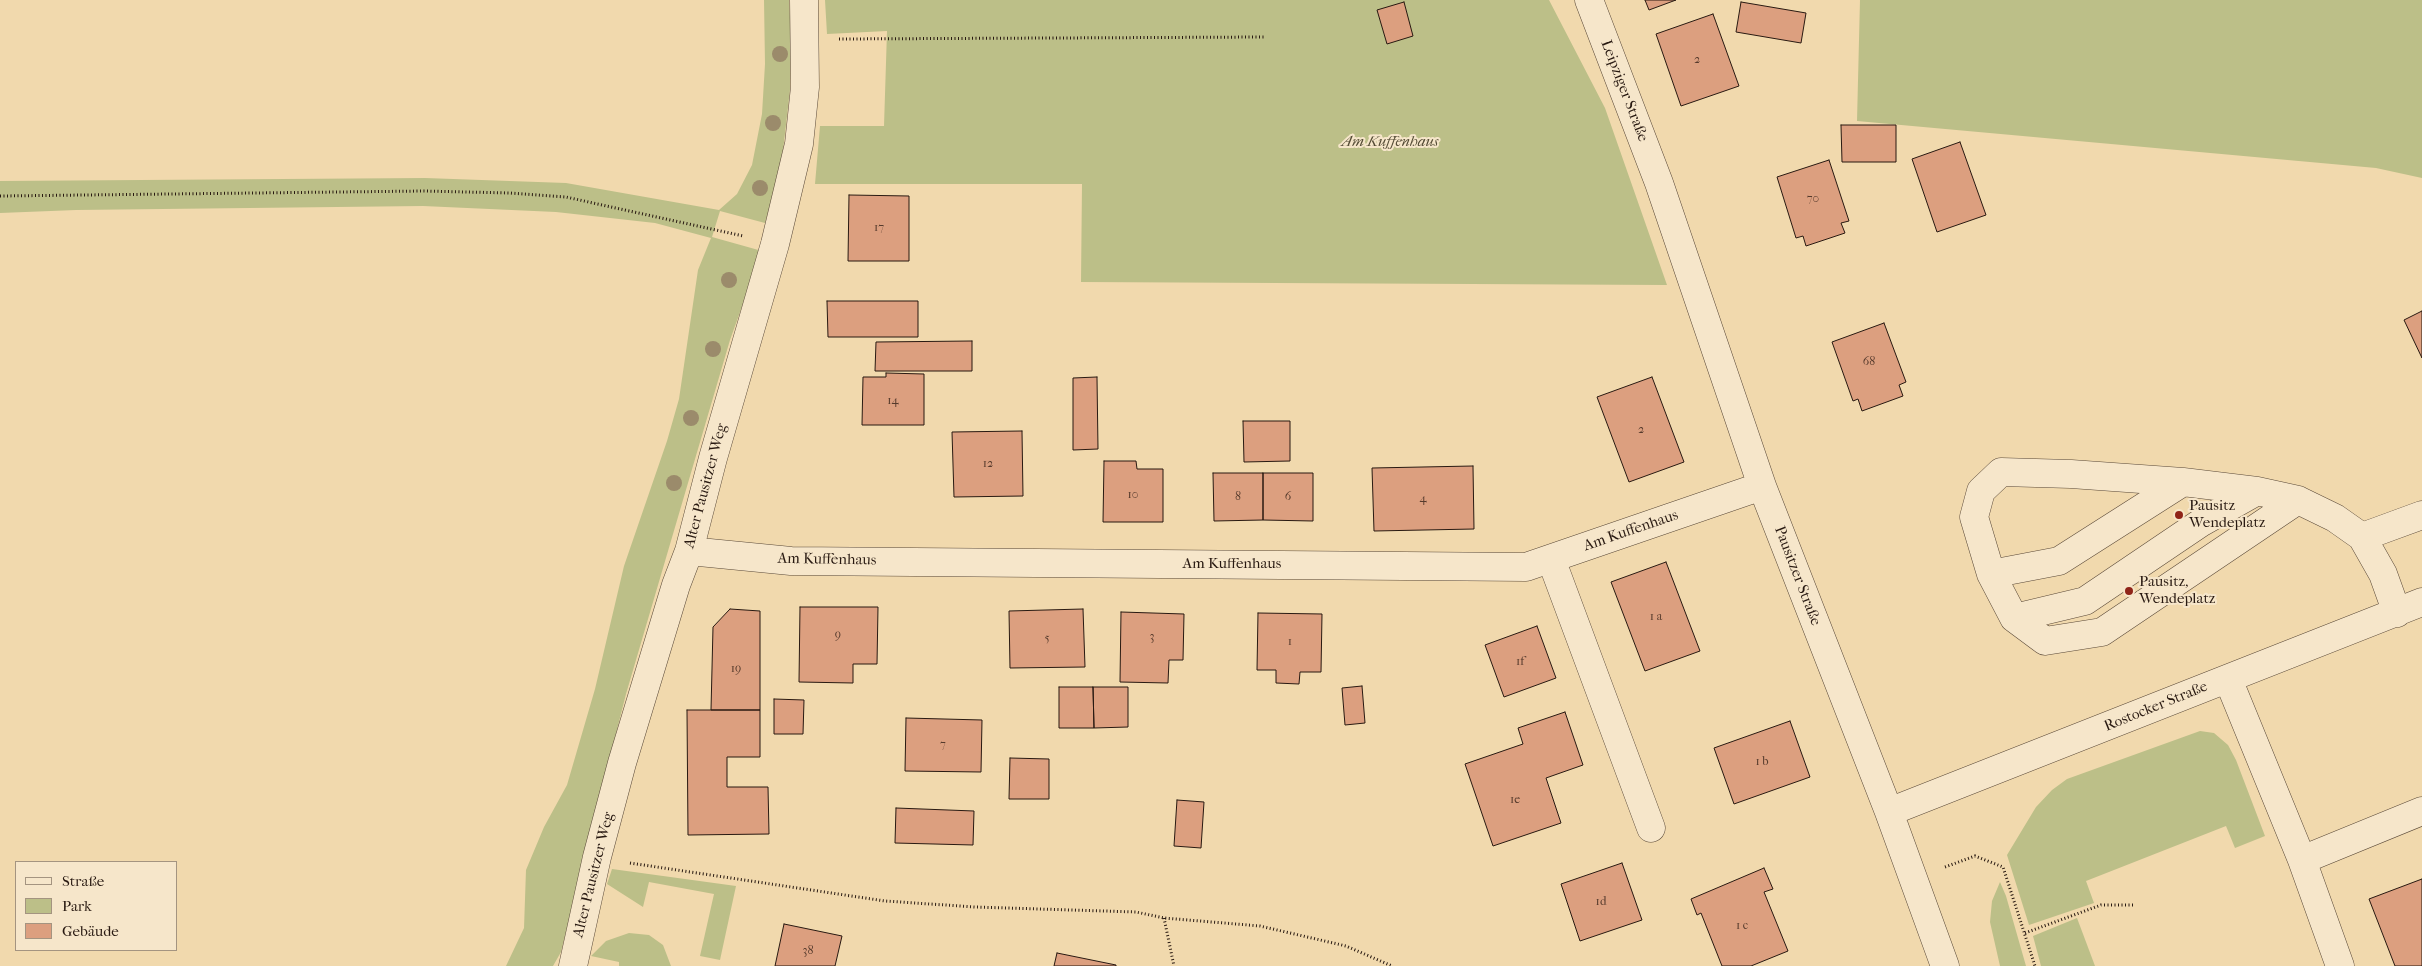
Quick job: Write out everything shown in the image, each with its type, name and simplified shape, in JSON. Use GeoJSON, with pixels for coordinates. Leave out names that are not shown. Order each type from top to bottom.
{"type":"FeatureCollection","features":[{"type":"Feature","properties":{"kind":"street","name":"Alter Pausitzer Weg"},"geometry":{"type":"LineString","coordinates":[[573,966],[597,856],[622,763],[676,585],[689,551],[713,458],[775,244],[799,144],[805,87],[806,43],[804,0]]}},
{"type":"Feature","properties":{"kind":"street","name":"Leipziger Straße"},"geometry":{"type":"LineString","coordinates":[[1589,0],[1659,183]]}},
{"type":"Feature","properties":{"kind":"street","name":"Pausitzer Straße"},"geometry":{"type":"LineString","coordinates":[[1659,183],[1762,486],[1889,812],[1946,966]]}},
{"type":"Feature","properties":{"kind":"street"},"geometry":{"type":"LineString","coordinates":[[2298,500],[2102,632],[2045,641],[2014,618],[1991,574],[1974,517],[1981,491],[2001,472],[2071,474],[2183,482],[2257,491],[2298,500],[2335,518],[2362,537],[2383,574],[2397,612]]}},
{"type":"Feature","properties":{"kind":"street"},"geometry":{"type":"LineString","coordinates":[[1991,574],[2059,560],[2183,482]]}},
{"type":"Feature","properties":{"kind":"street","name":"Am Kuffenhaus"},"geometry":{"type":"LineString","coordinates":[[689,551],[811,561],[1526,567],[1762,486]]}},
{"type":"Feature","properties":{"kind":"street"},"geometry":{"type":"LineString","coordinates":[[2014,618],[2085,601],[2202,522],[2257,491]]}},
{"type":"Feature","properties":{"kind":"street"},"geometry":{"type":"LineString","coordinates":[[2362,537],[2422,515]]}},
{"type":"Feature","properties":{"kind":"street"},"geometry":{"type":"LineString","coordinates":[[1551,559],[1651,828]]}},
{"type":"Feature","properties":{"kind":"street","name":"Rostocker Straße"},"geometry":{"type":"LineString","coordinates":[[1889,812],[2422,602]]}},
{"type":"Feature","properties":{"kind":"street"},"geometry":{"type":"LineString","coordinates":[[2228,679],[2302,860],[2340,966]]}},
{"type":"Feature","properties":{"kind":"street"},"geometry":{"type":"LineString","coordinates":[[2302,860],[2422,811]]}},
{"type":"Feature","properties":{"kind":"path"},"geometry":{"type":"LineString","coordinates":[[806,43],[847,38],[1264,37]]}},
{"type":"Feature","properties":{"kind":"path"},"geometry":{"type":"LineString","coordinates":[[0,196],[424,191],[510,193],[566,198],[657,216],[775,244]]}},
{"type":"Feature","properties":{"kind":"path"},"geometry":{"type":"LineString","coordinates":[[597,856],[616,861],[885,901],[975,907],[1136,912],[1164,918],[1260,926],[1346,946],[1392,966]]}},
{"type":"Feature","properties":{"kind":"path"},"geometry":{"type":"LineString","coordinates":[[1914,878],[1975,856],[2003,867],[2035,966]]}},
{"type":"Feature","properties":{"kind":"path"},"geometry":{"type":"LineString","coordinates":[[2025,932],[2101,905],[2134,905]]}},
{"type":"Feature","properties":{"kind":"path"},"geometry":{"type":"LineString","coordinates":[[1164,918],[1174,966]]}},
{"type":"Feature","properties":{"kind":"green space"},"geometry":{"type":"Polygon","coordinates":[[[764,0],[789,0],[791,35],[790,90],[781,168],[765,223],[720,211],[712,237],[762,251],[730,340],[626,694],[561,952],[553,966],[506,966],[524,928],[526,870],[544,827],[567,785],[595,689],[624,566],[667,441],[679,399],[698,270],[711,238],[655,223],[556,212],[423,206],[76,210],[0,213],[0,181],[425,178],[566,183],[719,210],[737,194],[752,165],[762,114],[765,64],[764,0]]]}},
{"type":"Feature","properties":{"kind":"green space","name":"Am Kuffenhaus"},"geometry":{"type":"Polygon","coordinates":[[[825,0],[1549,0],[1605,108],[1667,285],[1081,282],[1082,184],[815,184],[820,126],[884,126],[887,31],[827,34],[825,0]]]}},
{"type":"Feature","properties":{"kind":"green space"},"geometry":{"type":"Polygon","coordinates":[[[1860,0],[2422,0],[2422,178],[2376,168],[1857,121],[1860,0]]]}},
{"type":"Feature","properties":{"kind":"green space"},"geometry":{"type":"Polygon","coordinates":[[[2200,731],[2214,733],[2228,745],[2236,760],[2265,836],[2235,848],[2226,826],[2086,881],[2094,903],[2029,925],[2007,855],[2036,807],[2052,790],[2067,779],[2200,731]]]}},
{"type":"Feature","properties":{"kind":"green space"},"geometry":{"type":"Polygon","coordinates":[[[612,869],[736,886],[720,960],[700,956],[714,894],[649,882],[643,907],[607,884],[612,869]]]}},
{"type":"Feature","properties":{"kind":"green space"},"geometry":{"type":"Polygon","coordinates":[[[2000,882],[2006,896],[2026,966],[2000,966],[1990,922],[1992,901],[2000,882]]]}},
{"type":"Feature","properties":{"kind":"green space"},"geometry":{"type":"Polygon","coordinates":[[[2077,918],[2095,966],[2041,966],[2033,936],[2077,918]]]}},
{"type":"Feature","properties":{"kind":"green space"},"geometry":{"type":"Polygon","coordinates":[[[629,933],[649,935],[663,945],[671,966],[619,966],[619,962],[591,956],[606,941],[629,933]]]}},
{"type":"Feature","properties":{"kind":"building"},"geometry":{"type":"Polygon","coordinates":[[[1645,0],[1676,0],[1649,10],[1645,0]]]}},
{"type":"Feature","properties":{"kind":"building"},"geometry":{"type":"Polygon","coordinates":[[[1404,2],[1413,36],[1387,44],[1377,10],[1404,2]]]}},
{"type":"Feature","properties":{"kind":"building"},"geometry":{"type":"Polygon","coordinates":[[[1741,2],[1806,13],[1801,43],[1736,32],[1741,2]]]}},
{"type":"Feature","properties":{"kind":"building"},"geometry":{"type":"Polygon","coordinates":[[[1713,14],[1739,86],[1681,106],[1656,34],[1713,14]]]}},
{"type":"Feature","properties":{"kind":"building"},"geometry":{"type":"Polygon","coordinates":[[[1841,125],[1896,125],[1896,162],[1842,162],[1841,125]]]}},
{"type":"Feature","properties":{"kind":"building"},"geometry":{"type":"Polygon","coordinates":[[[1960,142],[1986,215],[1937,232],[1912,159],[1960,142]]]}},
{"type":"Feature","properties":{"kind":"building"},"geometry":{"type":"Polygon","coordinates":[[[1829,160],[1849,221],[1841,223],[1845,233],[1806,246],[1803,236],[1796,238],[1777,177],[1829,160]]]}},
{"type":"Feature","properties":{"kind":"building"},"geometry":{"type":"Polygon","coordinates":[[[849,195],[909,196],[909,261],[848,261],[849,195]]]}},
{"type":"Feature","properties":{"kind":"building"},"geometry":{"type":"Polygon","coordinates":[[[827,301],[918,301],[918,337],[828,337],[827,301]]]}},
{"type":"Feature","properties":{"kind":"building"},"geometry":{"type":"Polygon","coordinates":[[[2422,311],[2422,358],[2404,320],[2422,311]]]}},
{"type":"Feature","properties":{"kind":"building"},"geometry":{"type":"Polygon","coordinates":[[[1884,323],[1906,382],[1899,385],[1903,396],[1862,411],[1858,399],[1853,401],[1832,342],[1884,323]]]}},
{"type":"Feature","properties":{"kind":"building"},"geometry":{"type":"Polygon","coordinates":[[[972,341],[972,371],[875,371],[876,342],[972,341]]]}},
{"type":"Feature","properties":{"kind":"building"},"geometry":{"type":"Polygon","coordinates":[[[886,373],[924,374],[924,425],[862,425],[863,377],[886,377],[886,373]]]}},
{"type":"Feature","properties":{"kind":"building"},"geometry":{"type":"Polygon","coordinates":[[[1097,377],[1098,449],[1073,450],[1073,378],[1097,377]]]}},
{"type":"Feature","properties":{"kind":"building"},"geometry":{"type":"Polygon","coordinates":[[[1652,377],[1684,462],[1629,482],[1597,397],[1652,377]]]}},
{"type":"Feature","properties":{"kind":"building"},"geometry":{"type":"Polygon","coordinates":[[[1243,421],[1290,421],[1290,461],[1244,462],[1243,421]]]}},
{"type":"Feature","properties":{"kind":"building"},"geometry":{"type":"Polygon","coordinates":[[[1022,431],[1023,496],[954,497],[952,432],[1022,431]]]}},
{"type":"Feature","properties":{"kind":"building"},"geometry":{"type":"Polygon","coordinates":[[[1104,461],[1136,461],[1137,469],[1163,469],[1163,522],[1103,522],[1104,461]]]}},
{"type":"Feature","properties":{"kind":"building"},"geometry":{"type":"Polygon","coordinates":[[[1473,466],[1474,529],[1374,531],[1372,468],[1473,466]]]}},
{"type":"Feature","properties":{"kind":"building"},"geometry":{"type":"Polygon","coordinates":[[[1213,473],[1263,473],[1263,520],[1214,521],[1213,473]]]}},
{"type":"Feature","properties":{"kind":"building"},"geometry":{"type":"Polygon","coordinates":[[[1263,473],[1313,473],[1313,521],[1263,520],[1263,473]]]}},
{"type":"Feature","properties":{"kind":"building"},"geometry":{"type":"Polygon","coordinates":[[[1666,562],[1700,651],[1645,671],[1611,582],[1666,562]]]}},
{"type":"Feature","properties":{"kind":"building"},"geometry":{"type":"Polygon","coordinates":[[[800,607],[878,607],[877,664],[853,664],[853,683],[799,682],[800,607]]]}},
{"type":"Feature","properties":{"kind":"building"},"geometry":{"type":"Polygon","coordinates":[[[730,609],[760,611],[760,710],[711,710],[713,627],[730,609]]]}},
{"type":"Feature","properties":{"kind":"building"},"geometry":{"type":"Polygon","coordinates":[[[1083,609],[1085,667],[1010,668],[1009,611],[1083,609]]]}},
{"type":"Feature","properties":{"kind":"building"},"geometry":{"type":"Polygon","coordinates":[[[1121,612],[1184,614],[1183,660],[1169,660],[1168,683],[1120,682],[1121,612]]]}},
{"type":"Feature","properties":{"kind":"building"},"geometry":{"type":"Polygon","coordinates":[[[1258,613],[1322,614],[1321,672],[1300,672],[1299,684],[1276,683],[1276,670],[1257,670],[1258,613]]]}},
{"type":"Feature","properties":{"kind":"building"},"geometry":{"type":"Polygon","coordinates":[[[1537,626],[1556,678],[1504,697],[1485,645],[1537,626]]]}},
{"type":"Feature","properties":{"kind":"building"},"geometry":{"type":"Polygon","coordinates":[[[1362,686],[1365,723],[1345,725],[1342,688],[1362,686]]]}},
{"type":"Feature","properties":{"kind":"building"},"geometry":{"type":"Polygon","coordinates":[[[1059,687],[1093,687],[1094,728],[1059,728],[1059,687]]]}},
{"type":"Feature","properties":{"kind":"building"},"geometry":{"type":"Polygon","coordinates":[[[1093,687],[1128,687],[1128,727],[1094,728],[1093,687]]]}},
{"type":"Feature","properties":{"kind":"building"},"geometry":{"type":"Polygon","coordinates":[[[774,699],[804,700],[803,734],[774,734],[774,699]]]}},
{"type":"Feature","properties":{"kind":"building"},"geometry":{"type":"Polygon","coordinates":[[[687,710],[760,710],[760,757],[727,757],[727,787],[768,787],[769,834],[688,835],[687,710]]]}},
{"type":"Feature","properties":{"kind":"building"},"geometry":{"type":"Polygon","coordinates":[[[1565,712],[1583,765],[1546,778],[1561,823],[1493,846],[1465,764],[1523,744],[1518,728],[1565,712]]]}},
{"type":"Feature","properties":{"kind":"building"},"geometry":{"type":"Polygon","coordinates":[[[906,718],[982,720],[981,772],[905,771],[906,718]]]}},
{"type":"Feature","properties":{"kind":"building"},"geometry":{"type":"Polygon","coordinates":[[[1790,721],[1810,777],[1734,804],[1714,748],[1790,721]]]}},
{"type":"Feature","properties":{"kind":"building"},"geometry":{"type":"Polygon","coordinates":[[[1010,758],[1049,759],[1049,799],[1009,799],[1010,758]]]}},
{"type":"Feature","properties":{"kind":"building"},"geometry":{"type":"Polygon","coordinates":[[[1177,800],[1204,802],[1201,848],[1174,846],[1177,800]]]}},
{"type":"Feature","properties":{"kind":"building"},"geometry":{"type":"Polygon","coordinates":[[[896,808],[974,811],[973,845],[895,843],[896,808]]]}},
{"type":"Feature","properties":{"kind":"building"},"geometry":{"type":"Polygon","coordinates":[[[1622,863],[1642,920],[1580,941],[1561,884],[1622,863]]]}},
{"type":"Feature","properties":{"kind":"building"},"geometry":{"type":"Polygon","coordinates":[[[1764,868],[1773,889],[1764,892],[1788,951],[1751,966],[1722,966],[1701,913],[1697,915],[1691,899],[1764,868]]]}},
{"type":"Feature","properties":{"kind":"building"},"geometry":{"type":"Polygon","coordinates":[[[2422,879],[2422,966],[2395,966],[2369,899],[2422,879]]]}},
{"type":"Feature","properties":{"kind":"building"},"geometry":{"type":"Polygon","coordinates":[[[784,924],[842,936],[835,966],[775,966],[784,924]]]}},
{"type":"Feature","properties":{"kind":"building"},"geometry":{"type":"Polygon","coordinates":[[[1057,953],[1116,965],[1116,966],[1054,966],[1057,953]]]}},
{"type":"Feature","properties":{"kind":"place","name":"Pausitz Wendeplatz"},"geometry":{"type":"Point","coordinates":[2179,515]}},
{"type":"Feature","properties":{"kind":"place","name":"Pausitz, Wendeplatz"},"geometry":{"type":"Point","coordinates":[2129,591]}}]}
